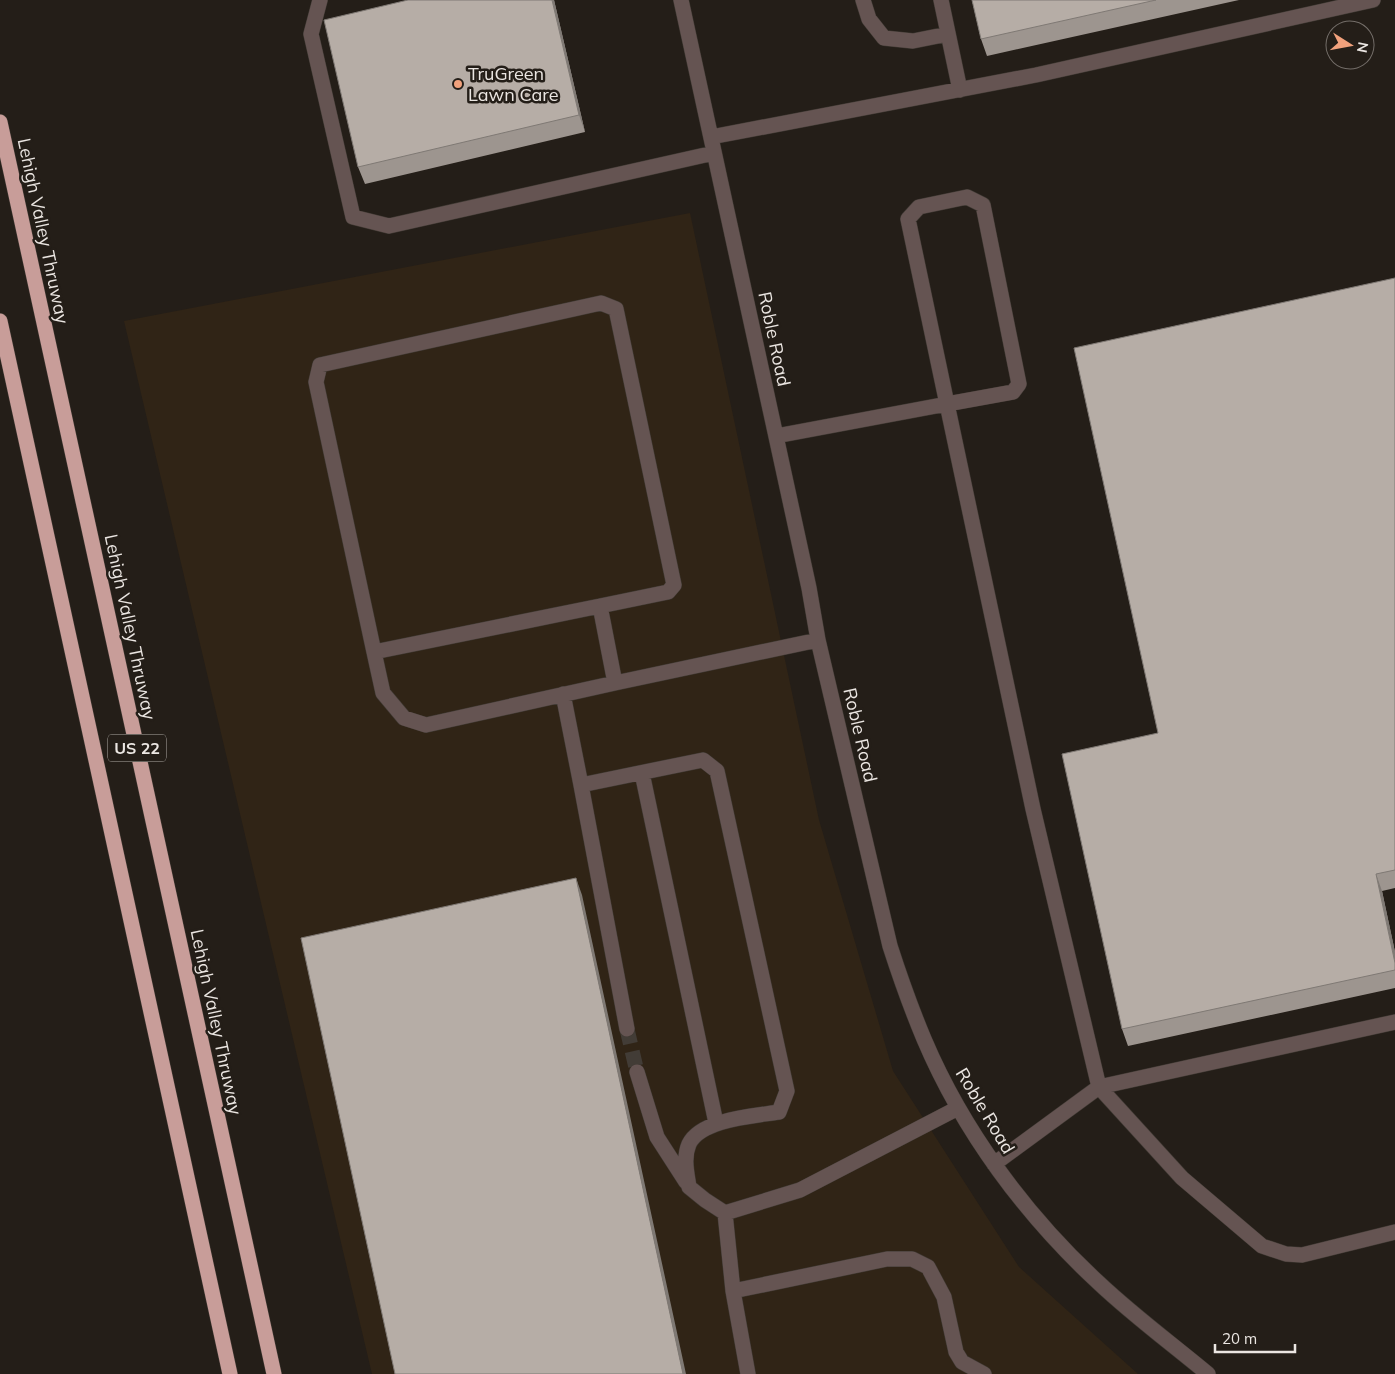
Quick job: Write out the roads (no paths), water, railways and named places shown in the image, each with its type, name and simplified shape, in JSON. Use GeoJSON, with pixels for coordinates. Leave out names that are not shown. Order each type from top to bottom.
{"type":"FeatureCollection","features":[{"type":"Feature","properties":{"kind":"highway","name":"Lehigh Valley Thruway"},"geometry":{"type":"LineString","coordinates":[[0,122],[274,1374]]}},
{"type":"Feature","properties":{"kind":"highway","name":"US 22"},"geometry":{"type":"LineString","coordinates":[[0,321],[230,1374]]}},
{"type":"Feature","properties":{"kind":"street"},"geometry":{"type":"LineString","coordinates":[[320,0],[311,34],[353,217],[388,226],[714,153]]}},
{"type":"Feature","properties":{"kind":"street","name":"Roble Road"},"geometry":{"type":"LineString","coordinates":[[681,0],[809,588],[818,640],[890,946],[924,1041],[958,1108],[994,1164],[1047,1230],[1100,1284],[1208,1374]]}},
{"type":"Feature","properties":{"kind":"street"},"geometry":{"type":"LineString","coordinates":[[864,0],[869,19],[884,38],[913,41],[948,34]]}},
{"type":"Feature","properties":{"kind":"street"},"geometry":{"type":"LineString","coordinates":[[941,0],[960,90]]}},
{"type":"Feature","properties":{"kind":"street"},"geometry":{"type":"LineString","coordinates":[[711,137],[1036,75],[1373,0]]}},
{"type":"Feature","properties":{"kind":"street"},"geometry":{"type":"LineString","coordinates":[[776,436],[947,404],[1013,392],[1019,384],[984,205],[967,197],[919,207],[908,219],[947,404],[1033,809],[1099,1087],[1182,1178],[1262,1246],[1286,1254],[1302,1254],[1395,1232]]}},
{"type":"Feature","properties":{"kind":"street"},"geometry":{"type":"LineString","coordinates":[[374,652],[668,592],[674,585],[616,309],[601,303],[320,365],[316,382],[374,652],[383,693],[404,718],[426,725],[818,640]]}},
{"type":"Feature","properties":{"kind":"street"},"geometry":{"type":"LineString","coordinates":[[600,606],[615,683]]}},
{"type":"Feature","properties":{"kind":"street"},"geometry":{"type":"LineString","coordinates":[[563,694],[627,1029]]}},
{"type":"Feature","properties":{"kind":"street"},"geometry":{"type":"LineString","coordinates":[[581,785],[703,760],[717,771],[787,1091],[779,1112],[716,1123],[699,1134],[689,1144],[685,1164],[689,1187]]}},
{"type":"Feature","properties":{"kind":"street"},"geometry":{"type":"LineString","coordinates":[[642,773],[716,1123]]}},
{"type":"Feature","properties":{"kind":"street"},"geometry":{"type":"LineString","coordinates":[[994,1164],[1099,1087],[1395,1022]]}},
{"type":"Feature","properties":{"kind":"street"},"geometry":{"type":"LineString","coordinates":[[637,1072],[657,1137],[689,1187],[704,1200],[725,1213],[800,1190],[958,1108]]}},
{"type":"Feature","properties":{"kind":"street"},"geometry":{"type":"LineString","coordinates":[[725,1213],[732,1291],[748,1374]]}},
{"type":"Feature","properties":{"kind":"street"},"geometry":{"type":"LineString","coordinates":[[732,1291],[887,1259],[912,1259],[928,1267],[944,1297],[956,1352],[962,1362],[984,1374]]}},
{"type":"Feature","properties":{"kind":"tunnel"},"geometry":{"type":"LineString","coordinates":[[627,1029],[637,1072]]}},
{"type":"Feature","properties":{"kind":"place","name":"TruGreen Lawn Care"},"geometry":{"type":"Point","coordinates":[458,84]}}]}
